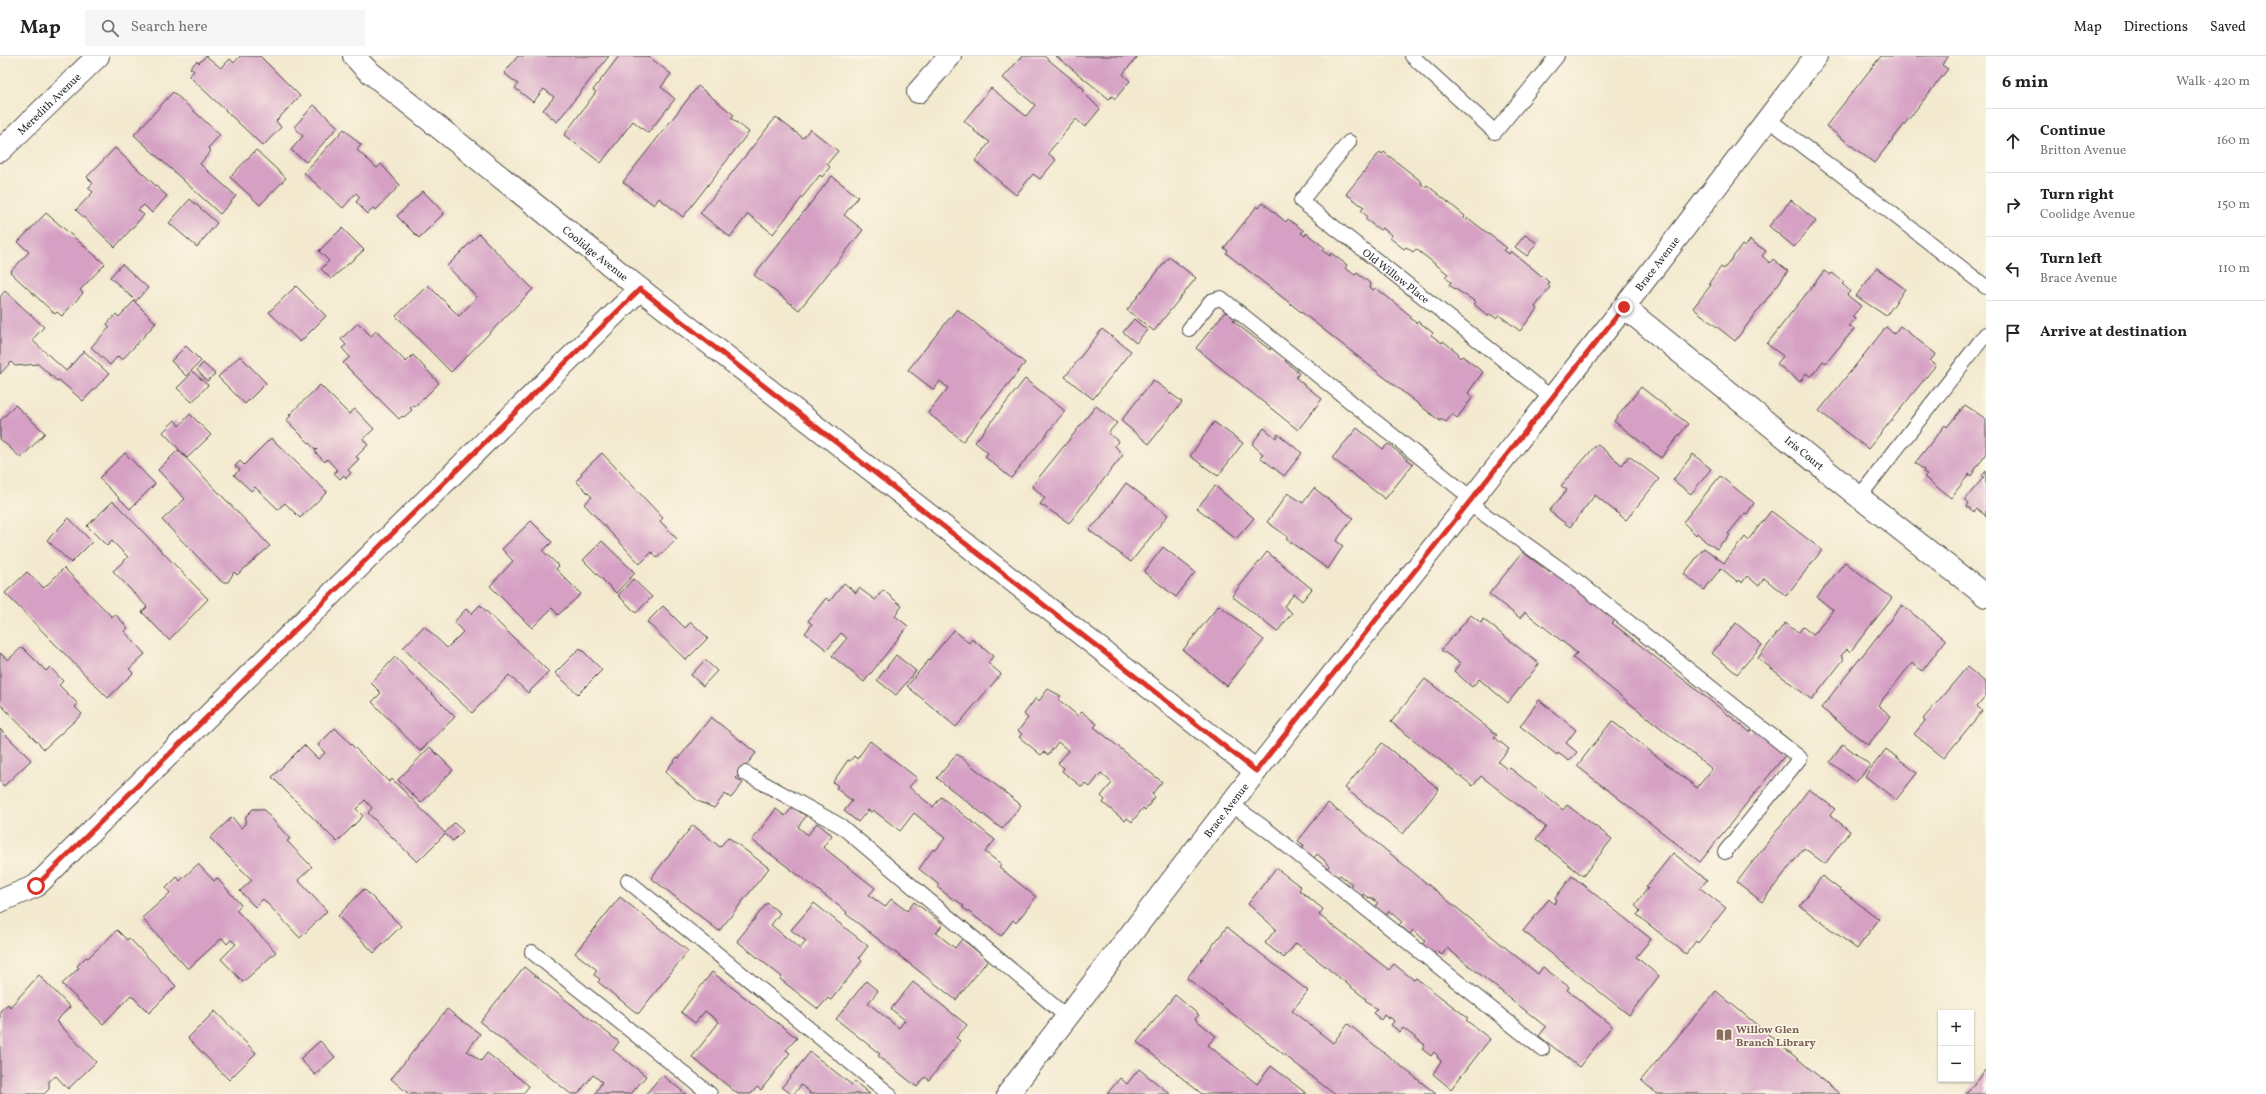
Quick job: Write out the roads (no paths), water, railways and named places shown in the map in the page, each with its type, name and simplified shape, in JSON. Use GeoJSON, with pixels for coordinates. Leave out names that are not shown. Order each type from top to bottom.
{"type":"FeatureCollection","features":[{"type":"Feature","properties":{"kind":"street","name":"Meredith Avenue"},"geometry":{"type":"LineString","coordinates":[[0,151],[98,56]]}},
{"type":"Feature","properties":{"kind":"street","name":"Coolidge Avenue"},"geometry":{"type":"LineString","coordinates":[[354,56],[366,69],[640,289],[1256,771]]}},
{"type":"Feature","properties":{"kind":"street"},"geometry":{"type":"LineString","coordinates":[[918,92],[950,56]]}},
{"type":"Feature","properties":{"kind":"street","name":"Brace Avenue"},"geometry":{"type":"LineString","coordinates":[[1008,1094],[1256,771],[1469,500],[1624,307],[1816,56]]}},
{"type":"Feature","properties":{"kind":"street"},"geometry":{"type":"LineString","coordinates":[[0,901],[36,886],[640,289]]}},
{"type":"Feature","properties":{"kind":"street","name":"Iris Court"},"geometry":{"type":"LineString","coordinates":[[1624,307],[1859,497],[1986,596]]}},
{"type":"Feature","properties":{"kind":"lane"},"geometry":{"type":"LineString","coordinates":[[1412,56],[1494,132],[1557,56]]}},
{"type":"Feature","properties":{"kind":"lane"},"geometry":{"type":"LineString","coordinates":[[1768,119],[1889,211],[1986,288]]}},
{"type":"Feature","properties":{"kind":"lane","name":"Old Willow Place"},"geometry":{"type":"LineString","coordinates":[[1349,142],[1300,201],[1552,398]]}},
{"type":"Feature","properties":{"kind":"lane"},"geometry":{"type":"LineString","coordinates":[[1189,329],[1210,301],[1221,298],[1469,500],[1577,581],[1800,758],[1725,852]]}},
{"type":"Feature","properties":{"kind":"lane"},"geometry":{"type":"LineString","coordinates":[[1859,497],[1986,334]]}},
{"type":"Feature","properties":{"kind":"lane"},"geometry":{"type":"LineString","coordinates":[[746,773],[840,826],[1067,1017]]}},
{"type":"Feature","properties":{"kind":"lane"},"geometry":{"type":"LineString","coordinates":[[1231,804],[1272,834],[1542,1049]]}},
{"type":"Feature","properties":{"kind":"lane"},"geometry":{"type":"LineString","coordinates":[[628,881],[889,1094]]}},
{"type":"Feature","properties":{"kind":"lane"},"geometry":{"type":"LineString","coordinates":[[532,952],[710,1094]]}},
{"type":"Feature","properties":{"kind":"place","name":"Willow Glen Branch Library"},"geometry":{"type":"Point","coordinates":[1724,1035]}}]}
